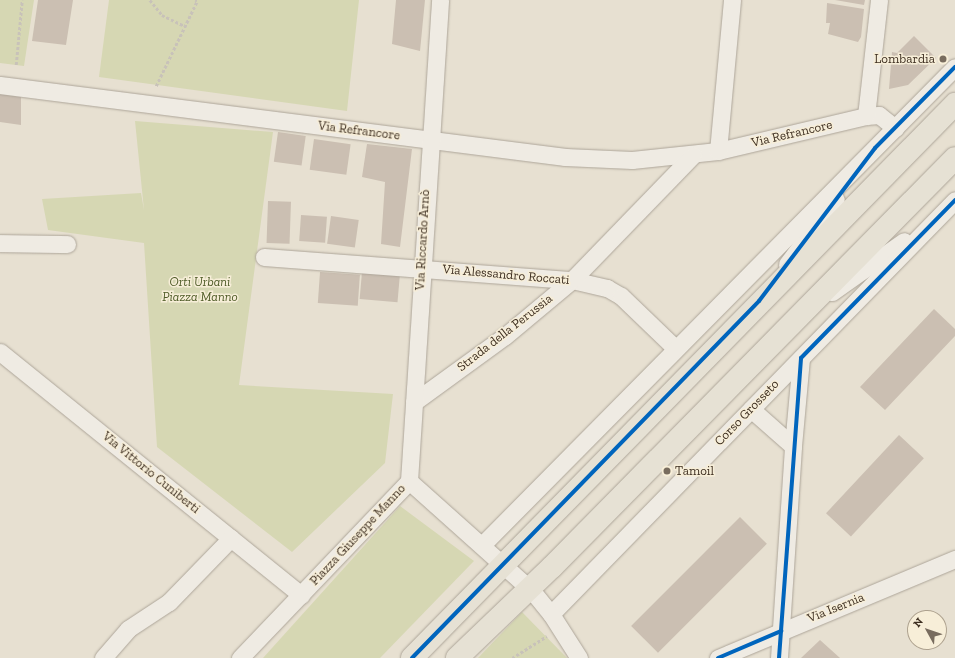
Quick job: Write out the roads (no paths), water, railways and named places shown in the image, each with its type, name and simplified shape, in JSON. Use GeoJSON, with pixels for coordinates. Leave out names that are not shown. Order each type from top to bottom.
{"type":"FeatureCollection","features":[{"type":"Feature","properties":{"kind":"main road"},"geometry":{"type":"LineString","coordinates":[[412,658],[759,301],[955,104]]}},
{"type":"Feature","properties":{"kind":"main road","name":"Corso Grosseto"},"geometry":{"type":"LineString","coordinates":[[457,658],[529,589],[955,158]]}},
{"type":"Feature","properties":{"kind":"street","name":"Via Riccardo Arnò"},"geometry":{"type":"LineString","coordinates":[[409,481],[429,140],[440,0]]}},
{"type":"Feature","properties":{"kind":"street"},"geometry":{"type":"LineString","coordinates":[[718,151],[732,0]]}},
{"type":"Feature","properties":{"kind":"street"},"geometry":{"type":"LineString","coordinates":[[866,116],[879,0]]}},
{"type":"Feature","properties":{"kind":"street"},"geometry":{"type":"LineString","coordinates":[[579,658],[555,621],[529,589],[482,545],[675,348],[955,67]]}},
{"type":"Feature","properties":{"kind":"street","name":"Via Refrancore"},"geometry":{"type":"LineString","coordinates":[[0,85],[565,157],[632,160],[693,155],[718,151],[866,116],[878,115],[895,128]]}},
{"type":"Feature","properties":{"kind":"street"},"geometry":{"type":"LineString","coordinates":[[759,301],[875,148]]}},
{"type":"Feature","properties":{"kind":"street","name":"Strada della Perussia"},"geometry":{"type":"LineString","coordinates":[[414,402],[505,336],[572,280],[693,155]]}},
{"type":"Feature","properties":{"kind":"street","name":"Corso Grosseto"},"geometry":{"type":"LineString","coordinates":[[555,621],[751,409],[955,200]]}},
{"type":"Feature","properties":{"kind":"street","name":"Corso Grosseto"},"geometry":{"type":"LineString","coordinates":[[801,314],[943,213]]}},
{"type":"Feature","properties":{"kind":"street"},"geometry":{"type":"LineString","coordinates":[[0,243],[67,244]]}},
{"type":"Feature","properties":{"kind":"street","name":"Via Alessandro Roccati"},"geometry":{"type":"LineString","coordinates":[[264,257],[572,280],[607,288],[621,296],[675,348]]}},
{"type":"Feature","properties":{"kind":"street","name":"Via Vittorio Cuniberti"},"geometry":{"type":"LineString","coordinates":[[0,352],[301,595]]}},
{"type":"Feature","properties":{"kind":"street"},"geometry":{"type":"LineString","coordinates":[[779,658],[792,446],[801,358]]}},
{"type":"Feature","properties":{"kind":"street"},"geometry":{"type":"LineString","coordinates":[[751,409],[792,446]]}},
{"type":"Feature","properties":{"kind":"street","name":"Piazza Giuseppe Manno"},"geometry":{"type":"LineString","coordinates":[[240,658],[409,481],[482,545]]}},
{"type":"Feature","properties":{"kind":"street"},"geometry":{"type":"LineString","coordinates":[[103,658],[128,629],[169,602],[231,538]]}},
{"type":"Feature","properties":{"kind":"street","name":"Via Isernia"},"geometry":{"type":"LineString","coordinates":[[718,658],[955,559]]}},
{"type":"Feature","properties":{"kind":"place","name":"Lombardia"},"geometry":{"type":"Point","coordinates":[943,59]}},
{"type":"Feature","properties":{"kind":"place","name":"Tamoil"},"geometry":{"type":"Point","coordinates":[667,471]}},
{"type":"Feature","properties":{"kind":"park label","name":"Orti Urbani Piazza Manno"},"geometry":{"type":"Point","coordinates":[200,290]}}]}
